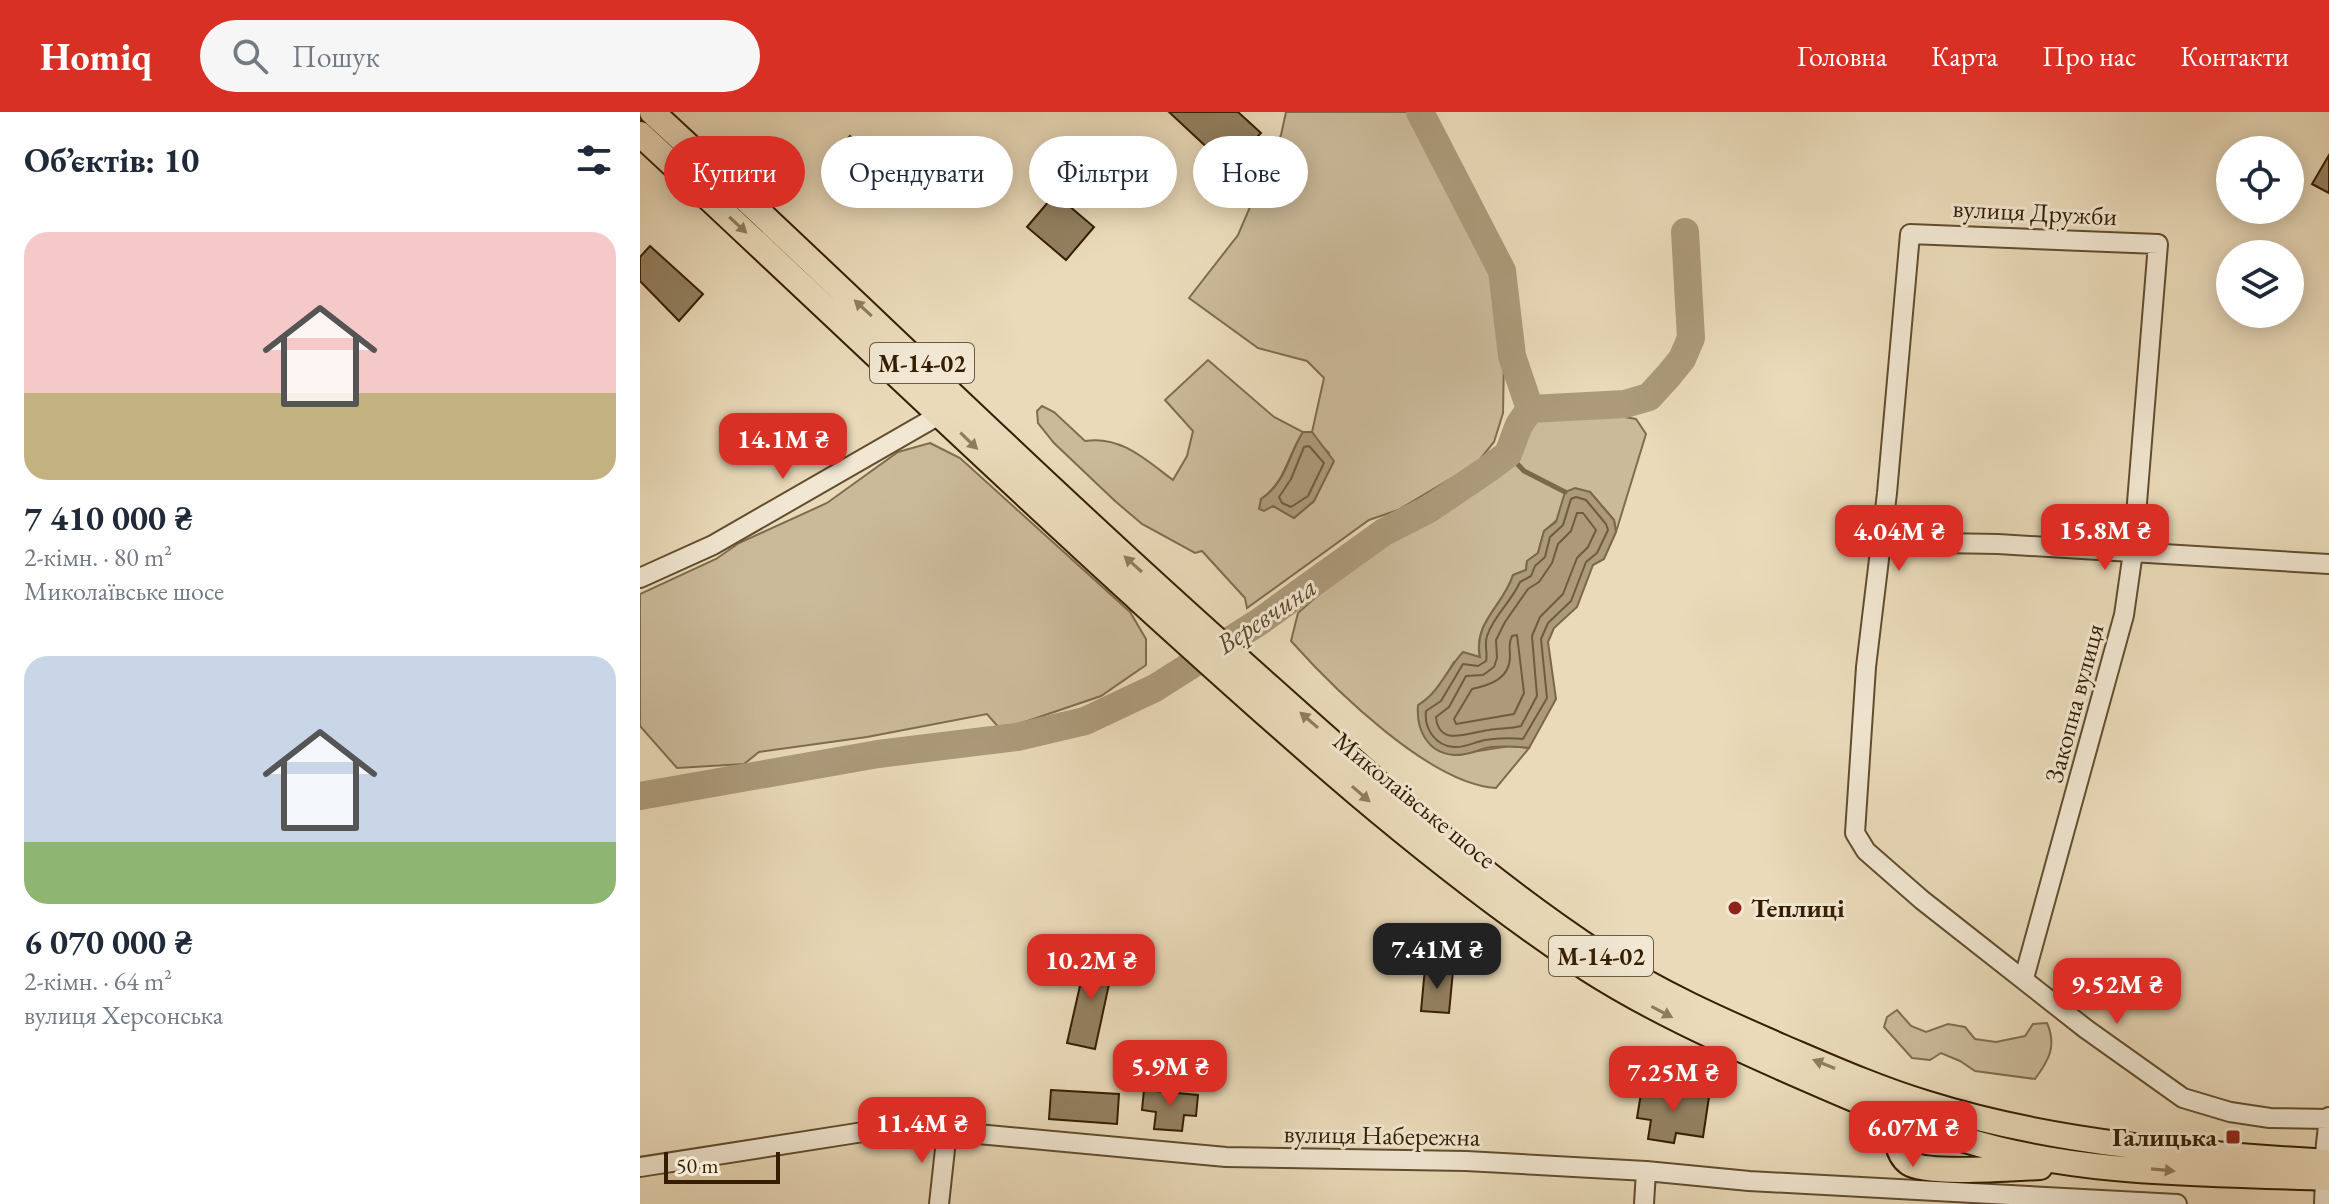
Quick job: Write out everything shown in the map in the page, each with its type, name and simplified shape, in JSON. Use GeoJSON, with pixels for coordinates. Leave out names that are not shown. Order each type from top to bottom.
{"type":"FeatureCollection","features":[{"type":"Feature","properties":{"kind":"main road","name":"Миколаївське шосе"},"geometry":{"type":"LineString","coordinates":[[652,112],[959,398],[1088,524],[1262,680],[1452,845],[1567,932],[1651,985],[1766,1040],[1921,1102],[2004,1124],[2130,1145],[2327,1170]]}},
{"type":"Feature","properties":{"kind":"main road","name":"Миколаївське шосе"},"geometry":{"type":"LineString","coordinates":[[640,134],[1238,689],[1440,862],[1591,970],[1658,1010],[1725,1043],[1898,1116],[1964,1140],[2009,1151],[2114,1166],[2213,1175],[2327,1170]]}},
{"type":"Feature","properties":{"kind":"main road"},"geometry":{"type":"LineString","coordinates":[[2114,1166],[1924,1169],[1907,1162],[1903,1156],[1897,1140],[1898,1116],[1906,1109],[1972,1128],[2008,1134],[2130,1145]]}},
{"type":"Feature","properties":{"kind":"street","name":"вулиця Дружби"},"geometry":{"type":"LineString","coordinates":[[1882,542],[1910,234],[2158,244]]}},
{"type":"Feature","properties":{"kind":"street","name":"Закопна вулиця"},"geometry":{"type":"LineString","coordinates":[[2024,978],[2124,615],[2133,552],[2158,244]]}},
{"type":"Feature","properties":{"kind":"street"},"geometry":{"type":"LineString","coordinates":[[640,578],[713,545],[941,414]]}},
{"type":"Feature","properties":{"kind":"street"},"geometry":{"type":"LineString","coordinates":[[2324,1204],[2329,1118],[2270,1118],[2230,1112],[2183,1098],[2086,1029],[1922,900],[1866,851],[1855,833],[1866,667],[1882,542],[1998,544],[2329,564]]}},
{"type":"Feature","properties":{"kind":"street","name":"вулиця Набережна"},"geometry":{"type":"LineString","coordinates":[[640,1167],[876,1130],[913,1128],[1226,1157],[1466,1161],[1646,1171],[1749,1181],[2177,1204]]}},
{"type":"Feature","properties":{"kind":"street"},"geometry":{"type":"LineString","coordinates":[[939,1204],[947,1131]]}},
{"type":"Feature","properties":{"kind":"street"},"geometry":{"type":"LineString","coordinates":[[1644,1204],[1646,1171]]}},
{"type":"Feature","properties":{"kind":"shaded area"},"geometry":{"type":"Polygon","coordinates":[[[1286,112],[1426,112],[1487,233],[1504,357],[1503,413],[1494,442],[1477,463],[1398,510],[1369,520],[1247,608],[1245,598],[1202,551],[1195,553],[1142,524],[1115,501],[1054,443],[1038,423],[1037,411],[1042,406],[1054,412],[1085,441],[1110,442],[1133,451],[1173,480],[1187,456],[1193,431],[1165,400],[1208,360],[1274,417],[1303,432],[1276,485],[1261,499],[1294,518],[1314,501],[1329,453],[1317,442],[1312,432],[1324,378],[1307,361],[1258,348],[1189,298],[1238,235],[1250,208],[1308,208],[1308,136],[1281,135],[1286,112]]]}},
{"type":"Feature","properties":{"kind":"shaded area"},"geometry":{"type":"Polygon","coordinates":[[[1607,414],[1636,419],[1646,434],[1616,532],[1614,520],[1590,492],[1544,531],[1538,553],[1527,561],[1526,570],[1513,575],[1485,624],[1479,646],[1480,658],[1454,662],[1434,696],[1472,752],[1510,746],[1529,748],[1496,788],[1470,783],[1414,753],[1332,684],[1291,641],[1298,613],[1363,555],[1477,490],[1503,471],[1517,454],[1519,435],[1527,422],[1537,417],[1607,414]]]}},
{"type":"Feature","properties":{"kind":"shaded area"},"geometry":{"type":"Polygon","coordinates":[[[930,443],[960,458],[1130,612],[1146,639],[1146,665],[1101,696],[1001,730],[987,714],[867,737],[759,752],[744,764],[677,768],[640,726],[640,594],[716,559],[739,543],[827,503],[898,452],[930,443]]]}},
{"type":"Feature","properties":{"kind":"shaded area"},"geometry":{"type":"Polygon","coordinates":[[[1897,1010],[1911,1026],[1926,1032],[1948,1024],[1965,1027],[1975,1039],[1996,1042],[2025,1036],[2033,1024],[2047,1023],[2050,1052],[2035,1079],[1975,1071],[1941,1053],[1930,1060],[1912,1058],[1884,1027],[1887,1017],[1897,1010]]]}},
{"type":"Feature","properties":{"kind":"water"},"geometry":{"type":"Polygon","coordinates":[[[1303,432],[1312,432],[1334,461],[1314,501],[1294,518],[1273,506],[1264,511],[1259,509],[1261,499],[1281,477],[1303,432]]]}},
{"type":"Feature","properties":{"kind":"water"},"geometry":{"type":"Polygon","coordinates":[[[1575,488],[1590,492],[1614,520],[1616,532],[1604,559],[1593,565],[1577,607],[1554,628],[1548,642],[1556,699],[1529,748],[1491,747],[1459,755],[1437,750],[1421,731],[1418,705],[1432,694],[1463,652],[1480,657],[1479,645],[1485,624],[1513,575],[1526,570],[1527,561],[1538,553],[1544,531],[1556,522],[1565,492],[1575,488]]]}},
{"type":"Feature","properties":{"kind":"building"},"geometry":{"type":"Polygon","coordinates":[[[1169,112],[1238,112],[1261,133],[1258,136],[1195,136],[1169,112]]]}},
{"type":"Feature","properties":{"kind":"building"},"geometry":{"type":"Polygon","coordinates":[[[2329,155],[2329,193],[2312,184],[2329,155]]]}},
{"type":"Feature","properties":{"kind":"building"},"geometry":{"type":"Polygon","coordinates":[[[1043,208],[1072,208],[1094,227],[1066,260],[1027,227],[1043,208]]]}},
{"type":"Feature","properties":{"kind":"building"},"geometry":{"type":"Polygon","coordinates":[[[650,246],[703,294],[679,321],[640,281],[640,257],[650,246]]]}},
{"type":"Feature","properties":{"kind":"building"},"geometry":{"type":"Polygon","coordinates":[[[1087,955],[1114,961],[1095,1049],[1067,1043],[1087,955]]]}},
{"type":"Feature","properties":{"kind":"building"},"geometry":{"type":"Polygon","coordinates":[[[1425,968],[1453,971],[1449,1013],[1421,1011],[1425,968]]]}},
{"type":"Feature","properties":{"kind":"building"},"geometry":{"type":"Polygon","coordinates":[[[1642,1087],[1709,1097],[1703,1137],[1676,1133],[1674,1143],[1648,1139],[1651,1120],[1637,1118],[1642,1087]]]}},
{"type":"Feature","properties":{"kind":"building"},"geometry":{"type":"Polygon","coordinates":[[[1051,1090],[1119,1094],[1117,1124],[1049,1119],[1051,1090]]]}},
{"type":"Feature","properties":{"kind":"building"},"geometry":{"type":"Polygon","coordinates":[[[1144,1090],[1198,1095],[1196,1116],[1184,1115],[1182,1131],[1154,1129],[1156,1112],[1142,1110],[1144,1090]]]}},
{"type":"Feature","properties":{"kind":"waterway","name":"Веревчина"},"geometry":{"type":"LineString","coordinates":[[640,796],[878,754],[1017,737],[1085,721],[1155,688],[1259,622],[1384,532],[1429,509],[1508,454],[1519,425],[1530,409],[1512,356],[1502,271],[1420,112]]}},
{"type":"Feature","properties":{"kind":"waterway"},"geometry":{"type":"LineString","coordinates":[[1530,409],[1625,404],[1649,397],[1669,375],[1682,359],[1691,338],[1685,232]]}},
{"type":"Feature","properties":{"kind":"waterway"},"geometry":{"type":"LineString","coordinates":[[1508,454],[1524,471],[1565,492]]}},
{"type":"Feature","properties":{"kind":"place","name":"Теплиці"},"geometry":{"type":"Point","coordinates":[1735,908]}},
{"type":"Feature","properties":{"kind":"place","name":"Галицька"},"geometry":{"type":"Point","coordinates":[2233,1137]}}]}
